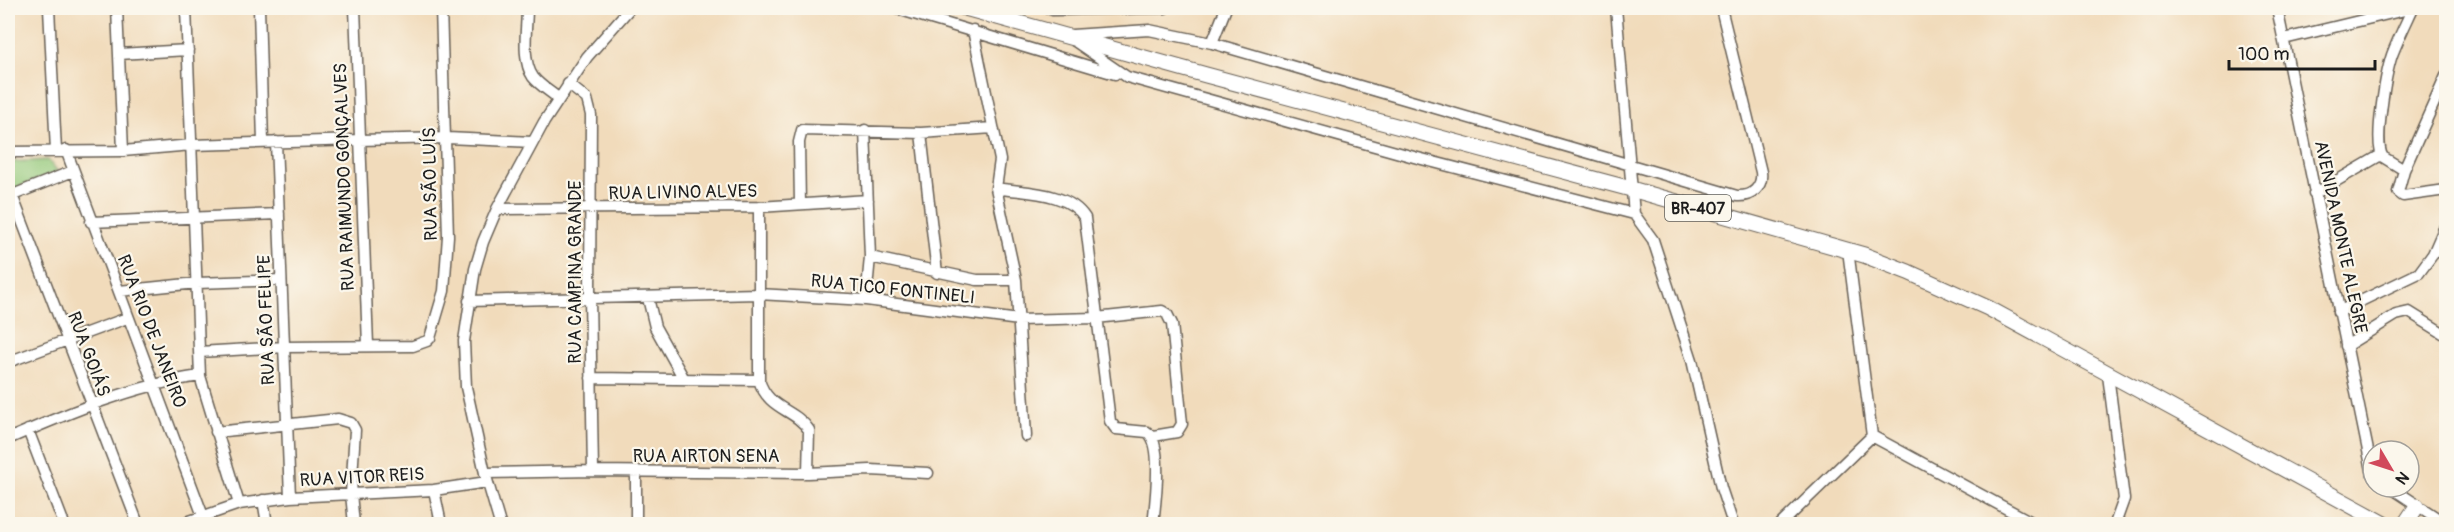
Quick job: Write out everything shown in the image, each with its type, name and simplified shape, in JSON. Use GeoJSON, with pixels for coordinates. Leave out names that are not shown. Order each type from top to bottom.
{"type":"FeatureCollection","features":[{"type":"Feature","properties":{"kind":"highway","name":"BR-407"},"geometry":{"type":"LineString","coordinates":[[965,8],[1848,250],[1908,272],[1988,308],[2385,525]]}},
{"type":"Feature","properties":{"kind":"highway"},"geometry":{"type":"LineString","coordinates":[[2405,525],[2417,506]]}},
{"type":"Feature","properties":{"kind":"street","name":"RUA RIO DE JANEIRO"},"geometry":{"type":"LineString","coordinates":[[49,8],[61,151],[73,171],[205,521]]}},
{"type":"Feature","properties":{"kind":"street"},"geometry":{"type":"LineString","coordinates":[[117,8],[123,151]]}},
{"type":"Feature","properties":{"kind":"street"},"geometry":{"type":"LineString","coordinates":[[186,8],[200,376],[239,504]]}},
{"type":"Feature","properties":{"kind":"street"},"geometry":{"type":"LineString","coordinates":[[259,8],[263,142]]}},
{"type":"Feature","properties":{"kind":"street","name":"RUA RAIMUNDO GONÇALVES"},"geometry":{"type":"LineString","coordinates":[[355,8],[368,345]]}},
{"type":"Feature","properties":{"kind":"street","name":"RUA SÃO LUÍS"},"geometry":{"type":"LineString","coordinates":[[368,345],[413,346],[427,341],[430,338],[444,291],[448,236],[447,138],[441,8]]}},
{"type":"Feature","properties":{"kind":"street"},"geometry":{"type":"LineString","coordinates":[[527,8],[527,61],[530,70],[533,77],[559,99]]}},
{"type":"Feature","properties":{"kind":"street"},"geometry":{"type":"LineString","coordinates":[[500,525],[486,478],[466,387],[464,340],[469,301],[483,242],[497,209],[532,142],[568,84],[587,57],[630,8]]}},
{"type":"Feature","properties":{"kind":"street"},"geometry":{"type":"LineString","coordinates":[[894,8],[1127,77],[1414,157],[1634,214]]}},
{"type":"Feature","properties":{"kind":"street"},"geometry":{"type":"LineString","coordinates":[[1051,8],[1165,8]]}},
{"type":"Feature","properties":{"kind":"street"},"geometry":{"type":"LineString","coordinates":[[1143,8],[1149,30]]}},
{"type":"Feature","properties":{"kind":"street"},"geometry":{"type":"LineString","coordinates":[[1212,43],[1226,8]]}},
{"type":"Feature","properties":{"kind":"street"},"geometry":{"type":"LineString","coordinates":[[1616,8],[1634,214],[1653,240],[1692,360],[1718,477],[1733,525]]}},
{"type":"Feature","properties":{"kind":"street"},"geometry":{"type":"LineString","coordinates":[[1065,35],[1149,30],[1212,43],[1737,196],[1747,196],[1755,192],[1760,184],[1761,172],[1721,8]]}},
{"type":"Feature","properties":{"kind":"street","name":"AVENIDA MONTE ALEGRE"},"geometry":{"type":"LineString","coordinates":[[2277,8],[2365,439]]}},
{"type":"Feature","properties":{"kind":"street"},"geometry":{"type":"LineString","coordinates":[[2284,39],[2413,8]]}},
{"type":"Feature","properties":{"kind":"street"},"geometry":{"type":"LineString","coordinates":[[2404,170],[2381,155],[2379,144],[2388,71],[2413,8]]}},
{"type":"Feature","properties":{"kind":"street"},"geometry":{"type":"LineString","coordinates":[[974,30],[1000,160],[996,188],[1016,280],[1026,436]]}},
{"type":"Feature","properties":{"kind":"street"},"geometry":{"type":"LineString","coordinates":[[1065,35],[1127,77]]}},
{"type":"Feature","properties":{"kind":"street"},"geometry":{"type":"LineString","coordinates":[[119,54],[188,50]]}},
{"type":"Feature","properties":{"kind":"street"},"geometry":{"type":"LineString","coordinates":[[2446,76],[2398,187],[2400,195],[2446,190]]}},
{"type":"Feature","properties":{"kind":"street","name":"RUA CAMPINA GRANDE"},"geometry":{"type":"LineString","coordinates":[[568,84],[587,99],[591,108],[590,297],[593,471]]}},
{"type":"Feature","properties":{"kind":"street"},"geometry":{"type":"LineString","coordinates":[[801,204],[799,142],[802,130],[921,133],[993,128]]}},
{"type":"Feature","properties":{"kind":"street"},"geometry":{"type":"LineString","coordinates":[[865,130],[870,256],[866,300]]}},
{"type":"Feature","properties":{"kind":"street"},"geometry":{"type":"LineString","coordinates":[[921,133],[937,273]]}},
{"type":"Feature","properties":{"kind":"street"},"geometry":{"type":"LineString","coordinates":[[8,152],[123,151],[263,142],[447,138],[532,142]]}},
{"type":"Feature","properties":{"kind":"street","name":"RUA SÃO FELIPE"},"geometry":{"type":"LineString","coordinates":[[276,142],[290,497]]}},
{"type":"Feature","properties":{"kind":"street"},"geometry":{"type":"LineString","coordinates":[[2314,194],[2381,155]]}},
{"type":"Feature","properties":{"kind":"street"},"geometry":{"type":"LineString","coordinates":[[10,196],[73,171]]}},
{"type":"Feature","properties":{"kind":"street"},"geometry":{"type":"LineString","coordinates":[[996,188],[1068,202],[1082,212],[1088,224],[1096,318],[1110,421],[1116,429],[1147,432],[1153,436],[1156,456],[1153,525]]}},
{"type":"Feature","properties":{"kind":"street","name":"RUA GOIÁS"},"geometry":{"type":"LineString","coordinates":[[10,196],[138,525]]}},
{"type":"Feature","properties":{"kind":"street","name":"RUA LIVINO ALVES"},"geometry":{"type":"LineString","coordinates":[[497,209],[759,207],[868,200]]}},
{"type":"Feature","properties":{"kind":"street"},"geometry":{"type":"LineString","coordinates":[[759,207],[759,380],[769,399],[801,421],[809,430],[808,473]]}},
{"type":"Feature","properties":{"kind":"street"},"geometry":{"type":"LineString","coordinates":[[91,222],[279,214]]}},
{"type":"Feature","properties":{"kind":"street"},"geometry":{"type":"LineString","coordinates":[[2338,312],[2419,273],[2433,254],[2446,224]]}},
{"type":"Feature","properties":{"kind":"street"},"geometry":{"type":"LineString","coordinates":[[1848,250],[1872,436]]}},
{"type":"Feature","properties":{"kind":"street"},"geometry":{"type":"LineString","coordinates":[[870,256],[937,273],[977,280],[1016,280]]}},
{"type":"Feature","properties":{"kind":"street"},"geometry":{"type":"LineString","coordinates":[[118,291],[197,283],[281,280]]}},
{"type":"Feature","properties":{"kind":"street","name":"RUA TICO FONTINELI"},"geometry":{"type":"LineString","coordinates":[[469,301],[758,294],[866,300],[1019,320],[1096,318],[1162,311],[1170,318],[1182,424],[1177,432],[1153,436]]}},
{"type":"Feature","properties":{"kind":"street"},"geometry":{"type":"LineString","coordinates":[[648,298],[655,327],[684,379]]}},
{"type":"Feature","properties":{"kind":"street"},"geometry":{"type":"LineString","coordinates":[[2346,346],[2396,315],[2409,312],[2446,335]]}},
{"type":"Feature","properties":{"kind":"street"},"geometry":{"type":"LineString","coordinates":[[8,362],[127,318]]}},
{"type":"Feature","properties":{"kind":"street"},"geometry":{"type":"LineString","coordinates":[[199,352],[368,345]]}},
{"type":"Feature","properties":{"kind":"street"},"geometry":{"type":"LineString","coordinates":[[2108,375],[2124,500],[2115,525]]}},
{"type":"Feature","properties":{"kind":"street"},"geometry":{"type":"LineString","coordinates":[[8,439],[91,406],[155,384],[200,376]]}},
{"type":"Feature","properties":{"kind":"street"},"geometry":{"type":"LineString","coordinates":[[591,378],[759,380]]}},
{"type":"Feature","properties":{"kind":"street"},"geometry":{"type":"LineString","coordinates":[[216,432],[286,426],[327,419],[347,420],[355,430],[351,494],[354,525]]}},
{"type":"Feature","properties":{"kind":"street"},"geometry":{"type":"LineString","coordinates":[[28,430],[64,525]]}},
{"type":"Feature","properties":{"kind":"street"},"geometry":{"type":"LineString","coordinates":[[1781,525],[1872,436]]}},
{"type":"Feature","properties":{"kind":"street"},"geometry":{"type":"LineString","coordinates":[[1872,436],[2036,525]]}},
{"type":"Feature","properties":{"kind":"street","name":"RUA AIRTON SENA"},"geometry":{"type":"LineString","coordinates":[[486,478],[593,471],[808,473],[870,470],[928,473]]}},
{"type":"Feature","properties":{"kind":"street"},"geometry":{"type":"LineString","coordinates":[[636,472],[636,525]]}},
{"type":"Feature","properties":{"kind":"street","name":"RUA VITOR REIS"},"geometry":{"type":"LineString","coordinates":[[181,525],[205,521],[239,504],[263,500],[434,490],[486,478]]}},
{"type":"Feature","properties":{"kind":"street"},"geometry":{"type":"LineString","coordinates":[[434,490],[441,525]]}},
{"type":"Feature","properties":{"kind":"street"},"geometry":{"type":"LineString","coordinates":[[2407,499],[2446,524]]}},
{"type":"Feature","properties":{"kind":"street"},"geometry":{"type":"LineString","coordinates":[[263,500],[267,525]]}},
{"type":"Feature","properties":{"kind":"green space"},"geometry":{"type":"Polygon","coordinates":[[[48,160],[58,172],[8,191],[8,162],[48,160]]]}}]}
